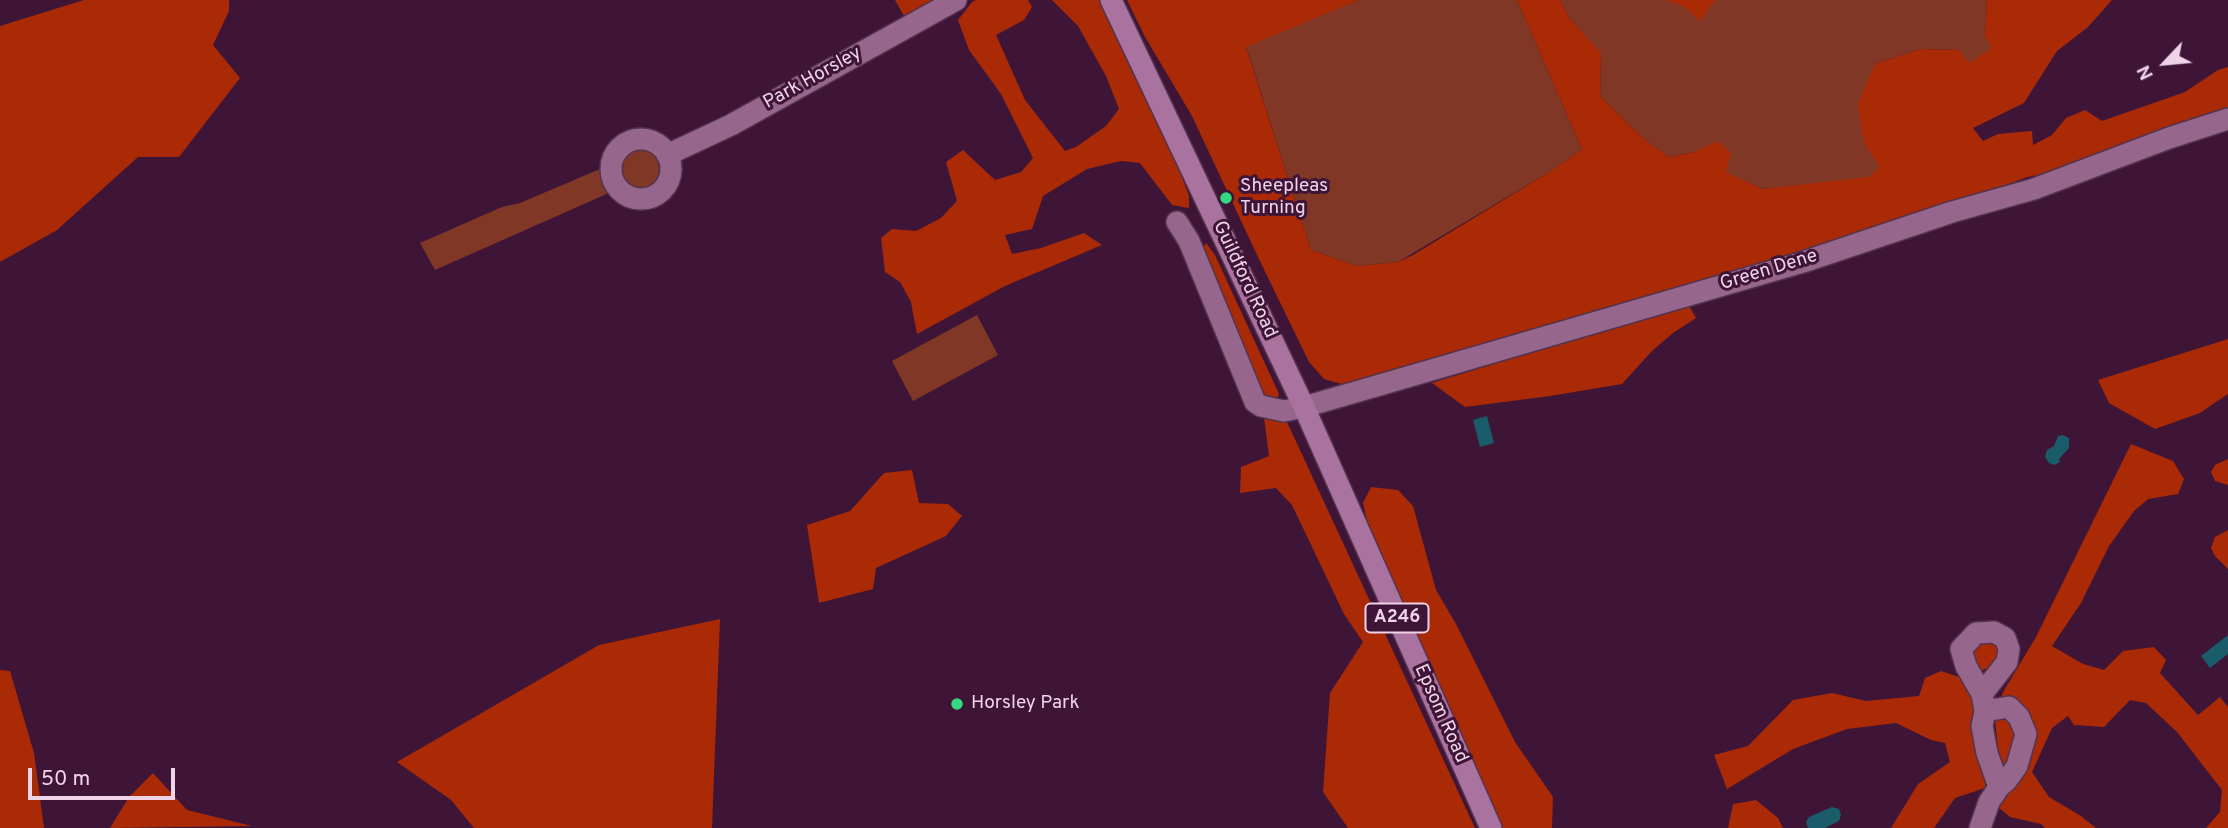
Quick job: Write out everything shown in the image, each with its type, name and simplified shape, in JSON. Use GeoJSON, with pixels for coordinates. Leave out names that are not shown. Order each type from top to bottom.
{"type":"FeatureCollection","features":[{"type":"Feature","properties":{"kind":"main road","name":"Guildford Road"},"geometry":{"type":"LineString","coordinates":[[1111,0],[1304,407]]}},
{"type":"Feature","properties":{"kind":"main road","name":"Epsom Road"},"geometry":{"type":"LineString","coordinates":[[1304,407],[1491,828]]}},
{"type":"Feature","properties":{"kind":"street","name":"Park Horsley"},"geometry":{"type":"LineString","coordinates":[[667,155],[731,125],[956,0]]}},
{"type":"Feature","properties":{"kind":"street","name":"Green Dene"},"geometry":{"type":"LineString","coordinates":[[1177,222],[1189,241],[1255,402],[1284,411],[1803,262],[1952,212],[2034,189],[2169,138],[2228,119]]}},
{"type":"Feature","properties":{"kind":"street"},"geometry":{"type":"LineString","coordinates":[[1980,828],[1989,802],[2017,766],[2026,734],[2019,717],[2009,707],[1984,703],[1984,740],[1999,786]]}},
{"type":"Feature","properties":{"kind":"shaded area"},"geometry":{"type":"Polygon","coordinates":[[[84,0],[229,0],[229,11],[213,45],[240,78],[179,157],[138,157],[57,230],[0,262],[0,26],[84,0]]]}},
{"type":"Feature","properties":{"kind":"shaded area"},"geometry":{"type":"Polygon","coordinates":[[[895,0],[936,0],[904,16],[895,0]]]}},
{"type":"Feature","properties":{"kind":"shaded area"},"geometry":{"type":"Polygon","coordinates":[[[976,0],[1028,0],[1032,7],[1024,20],[996,35],[1025,100],[1065,151],[1076,147],[1106,126],[1119,109],[1106,76],[1078,26],[1052,0],[1102,0],[1166,136],[1189,196],[1189,208],[1172,205],[1140,163],[1121,161],[1087,169],[1043,196],[1032,229],[1005,235],[1012,254],[1041,248],[1084,233],[1102,245],[1005,286],[917,334],[911,302],[900,282],[885,272],[881,238],[892,229],[916,231],[941,218],[957,201],[946,162],[963,150],[995,180],[1021,172],[1033,158],[1001,94],[969,50],[958,20],[976,0]]]}},
{"type":"Feature","properties":{"kind":"shaded area"},"geometry":{"type":"Polygon","coordinates":[[[1127,0],[1359,0],[1246,47],[1311,250],[1357,266],[1398,262],[1413,255],[1551,171],[1582,149],[1517,0],[1560,0],[1570,19],[1601,53],[1600,96],[1645,140],[1669,157],[1694,152],[1718,141],[1731,153],[1726,172],[1762,189],[1869,177],[1880,167],[1864,143],[1858,104],[1875,64],[1920,49],[1959,50],[1969,63],[1992,48],[1985,36],[1987,0],[2112,0],[2088,27],[2057,51],[2024,103],[1973,128],[1983,141],[1998,134],[2032,131],[2033,145],[2052,135],[2066,118],[2085,110],[2102,121],[2185,92],[2218,70],[2228,67],[2228,110],[2050,173],[2027,177],[1952,206],[1846,240],[1345,385],[1324,379],[1309,362],[1192,116],[1145,37],[1127,0]]]}},
{"type":"Feature","properties":{"kind":"shaded area"},"geometry":{"type":"Polygon","coordinates":[[[1359,0],[1517,0],[1582,149],[1551,171],[1398,262],[1357,266],[1311,250],[1246,46],[1359,0]]]}},
{"type":"Feature","properties":{"kind":"shaded area"},"geometry":{"type":"Polygon","coordinates":[[[1560,0],[1987,0],[1985,36],[1993,48],[1968,64],[1959,50],[1920,49],[1875,64],[1864,143],[1881,167],[1869,178],[1762,189],[1725,172],[1694,152],[1669,157],[1645,140],[1600,96],[1601,54],[1570,19],[1560,0]]]}},
{"type":"Feature","properties":{"kind":"shaded area"},"geometry":{"type":"Polygon","coordinates":[[[1665,0],[1715,0],[1700,21],[1683,6],[1665,0]]]}},
{"type":"Feature","properties":{"kind":"shaded area"},"geometry":{"type":"Polygon","coordinates":[[[639,149],[647,150],[653,155],[658,161],[658,177],[653,183],[647,188],[639,189],[631,188],[625,183],[620,177],[619,169],[620,161],[625,155],[631,150],[639,149]]]}},
{"type":"Feature","properties":{"kind":"shaded area"},"geometry":{"type":"Polygon","coordinates":[[[600,169],[611,192],[435,270],[420,243],[502,207],[520,203],[600,169]]]}},
{"type":"Feature","properties":{"kind":"shaded area"},"geometry":{"type":"Polygon","coordinates":[[[1206,243],[1215,255],[1279,394],[1276,402],[1261,399],[1199,254],[1206,243]]]}},
{"type":"Feature","properties":{"kind":"shaded area"},"geometry":{"type":"Polygon","coordinates":[[[1688,304],[1696,318],[1652,351],[1622,384],[1465,407],[1432,383],[1688,304]]]}},
{"type":"Feature","properties":{"kind":"shaded area"},"geometry":{"type":"Polygon","coordinates":[[[977,315],[998,355],[913,401],[892,361],[977,315]]]}},
{"type":"Feature","properties":{"kind":"shaded area"},"geometry":{"type":"Polygon","coordinates":[[[2228,339],[2228,394],[2200,413],[2155,429],[2109,403],[2098,380],[2228,339]]]}},
{"type":"Feature","properties":{"kind":"shaded area"},"geometry":{"type":"Polygon","coordinates":[[[1487,416],[1494,443],[1480,447],[1473,420],[1487,416]]]}},
{"type":"Feature","properties":{"kind":"shaded area"},"geometry":{"type":"Polygon","coordinates":[[[1264,417],[1287,422],[1475,828],[1348,828],[1323,792],[1330,693],[1363,642],[1344,614],[1292,505],[1276,488],[1240,493],[1241,467],[1269,456],[1264,417]]]}},
{"type":"Feature","properties":{"kind":"shaded area"},"geometry":{"type":"Polygon","coordinates":[[[2058,436],[2069,438],[2069,448],[2059,459],[2060,462],[2054,465],[2045,457],[2047,450],[2054,446],[2058,436]]]}},
{"type":"Feature","properties":{"kind":"shaded area"},"geometry":{"type":"Polygon","coordinates":[[[2131,444],[2173,461],[2184,479],[2178,494],[2148,499],[2134,511],[2109,546],[2081,603],[2052,646],[2083,664],[2104,670],[2123,651],[2154,647],[2166,660],[2160,673],[2198,715],[2220,697],[2228,707],[2228,828],[2206,828],[2220,812],[2222,790],[2177,732],[2146,703],[2130,700],[2104,727],[2074,725],[2068,716],[2052,728],[2032,772],[2049,797],[2096,828],[2045,828],[2041,824],[2010,817],[1999,808],[2003,793],[1995,720],[2003,692],[2036,637],[2131,444]]]}},
{"type":"Feature","properties":{"kind":"shaded area"},"geometry":{"type":"Polygon","coordinates":[[[2228,459],[2228,485],[2215,481],[2211,472],[2215,465],[2228,459]]]}},
{"type":"Feature","properties":{"kind":"shaded area"},"geometry":{"type":"Polygon","coordinates":[[[912,470],[919,503],[948,504],[962,516],[946,536],[876,568],[873,589],[819,603],[807,525],[850,511],[884,473],[912,470]]]}},
{"type":"Feature","properties":{"kind":"shaded area"},"geometry":{"type":"Polygon","coordinates":[[[1371,487],[1398,490],[1413,506],[1436,590],[1515,742],[1553,797],[1552,828],[1500,828],[1371,537],[1363,503],[1371,487]]]}},
{"type":"Feature","properties":{"kind":"shaded area"},"geometry":{"type":"Polygon","coordinates":[[[2228,530],[2228,569],[2211,548],[2215,537],[2228,530]]]}},
{"type":"Feature","properties":{"kind":"shaded area"},"geometry":{"type":"Polygon","coordinates":[[[720,619],[712,828],[474,828],[451,800],[397,762],[599,645],[720,619]]]}},
{"type":"Feature","properties":{"kind":"shaded area"},"geometry":{"type":"Polygon","coordinates":[[[2228,635],[2228,654],[2210,668],[2201,656],[2228,635]]]}},
{"type":"Feature","properties":{"kind":"shaded area"},"geometry":{"type":"Polygon","coordinates":[[[1998,639],[2004,652],[1991,667],[1977,672],[1970,652],[1977,641],[1998,639]]]}},
{"type":"Feature","properties":{"kind":"shaded area"},"geometry":{"type":"Polygon","coordinates":[[[0,670],[10,671],[34,753],[44,828],[0,828],[0,670]]]}},
{"type":"Feature","properties":{"kind":"shaded area"},"geometry":{"type":"Polygon","coordinates":[[[1941,671],[1968,680],[1985,765],[1985,788],[1955,798],[1934,828],[1891,828],[1918,784],[1950,762],[1945,743],[1931,740],[1896,723],[1847,729],[1793,749],[1727,789],[1714,755],[1748,746],[1793,700],[1832,693],[1866,701],[1919,696],[1925,678],[1941,671]]]}},
{"type":"Feature","properties":{"kind":"shaded area"},"geometry":{"type":"Polygon","coordinates":[[[153,773],[187,810],[252,826],[110,828],[129,797],[153,773]]]}},
{"type":"Feature","properties":{"kind":"shaded area"},"geometry":{"type":"Polygon","coordinates":[[[1756,800],[1778,818],[1783,828],[1728,828],[1733,804],[1756,800]]]}},
{"type":"Feature","properties":{"kind":"shaded area"},"geometry":{"type":"Polygon","coordinates":[[[1832,807],[1839,809],[1839,821],[1825,828],[1808,828],[1806,822],[1809,817],[1832,807]]]}},
{"type":"Feature","properties":{"kind":"place","name":"Sheepleas Turning"},"geometry":{"type":"Point","coordinates":[1226,198]}},
{"type":"Feature","properties":{"kind":"place","name":"Horsley Park"},"geometry":{"type":"Point","coordinates":[957,704]}}]}
